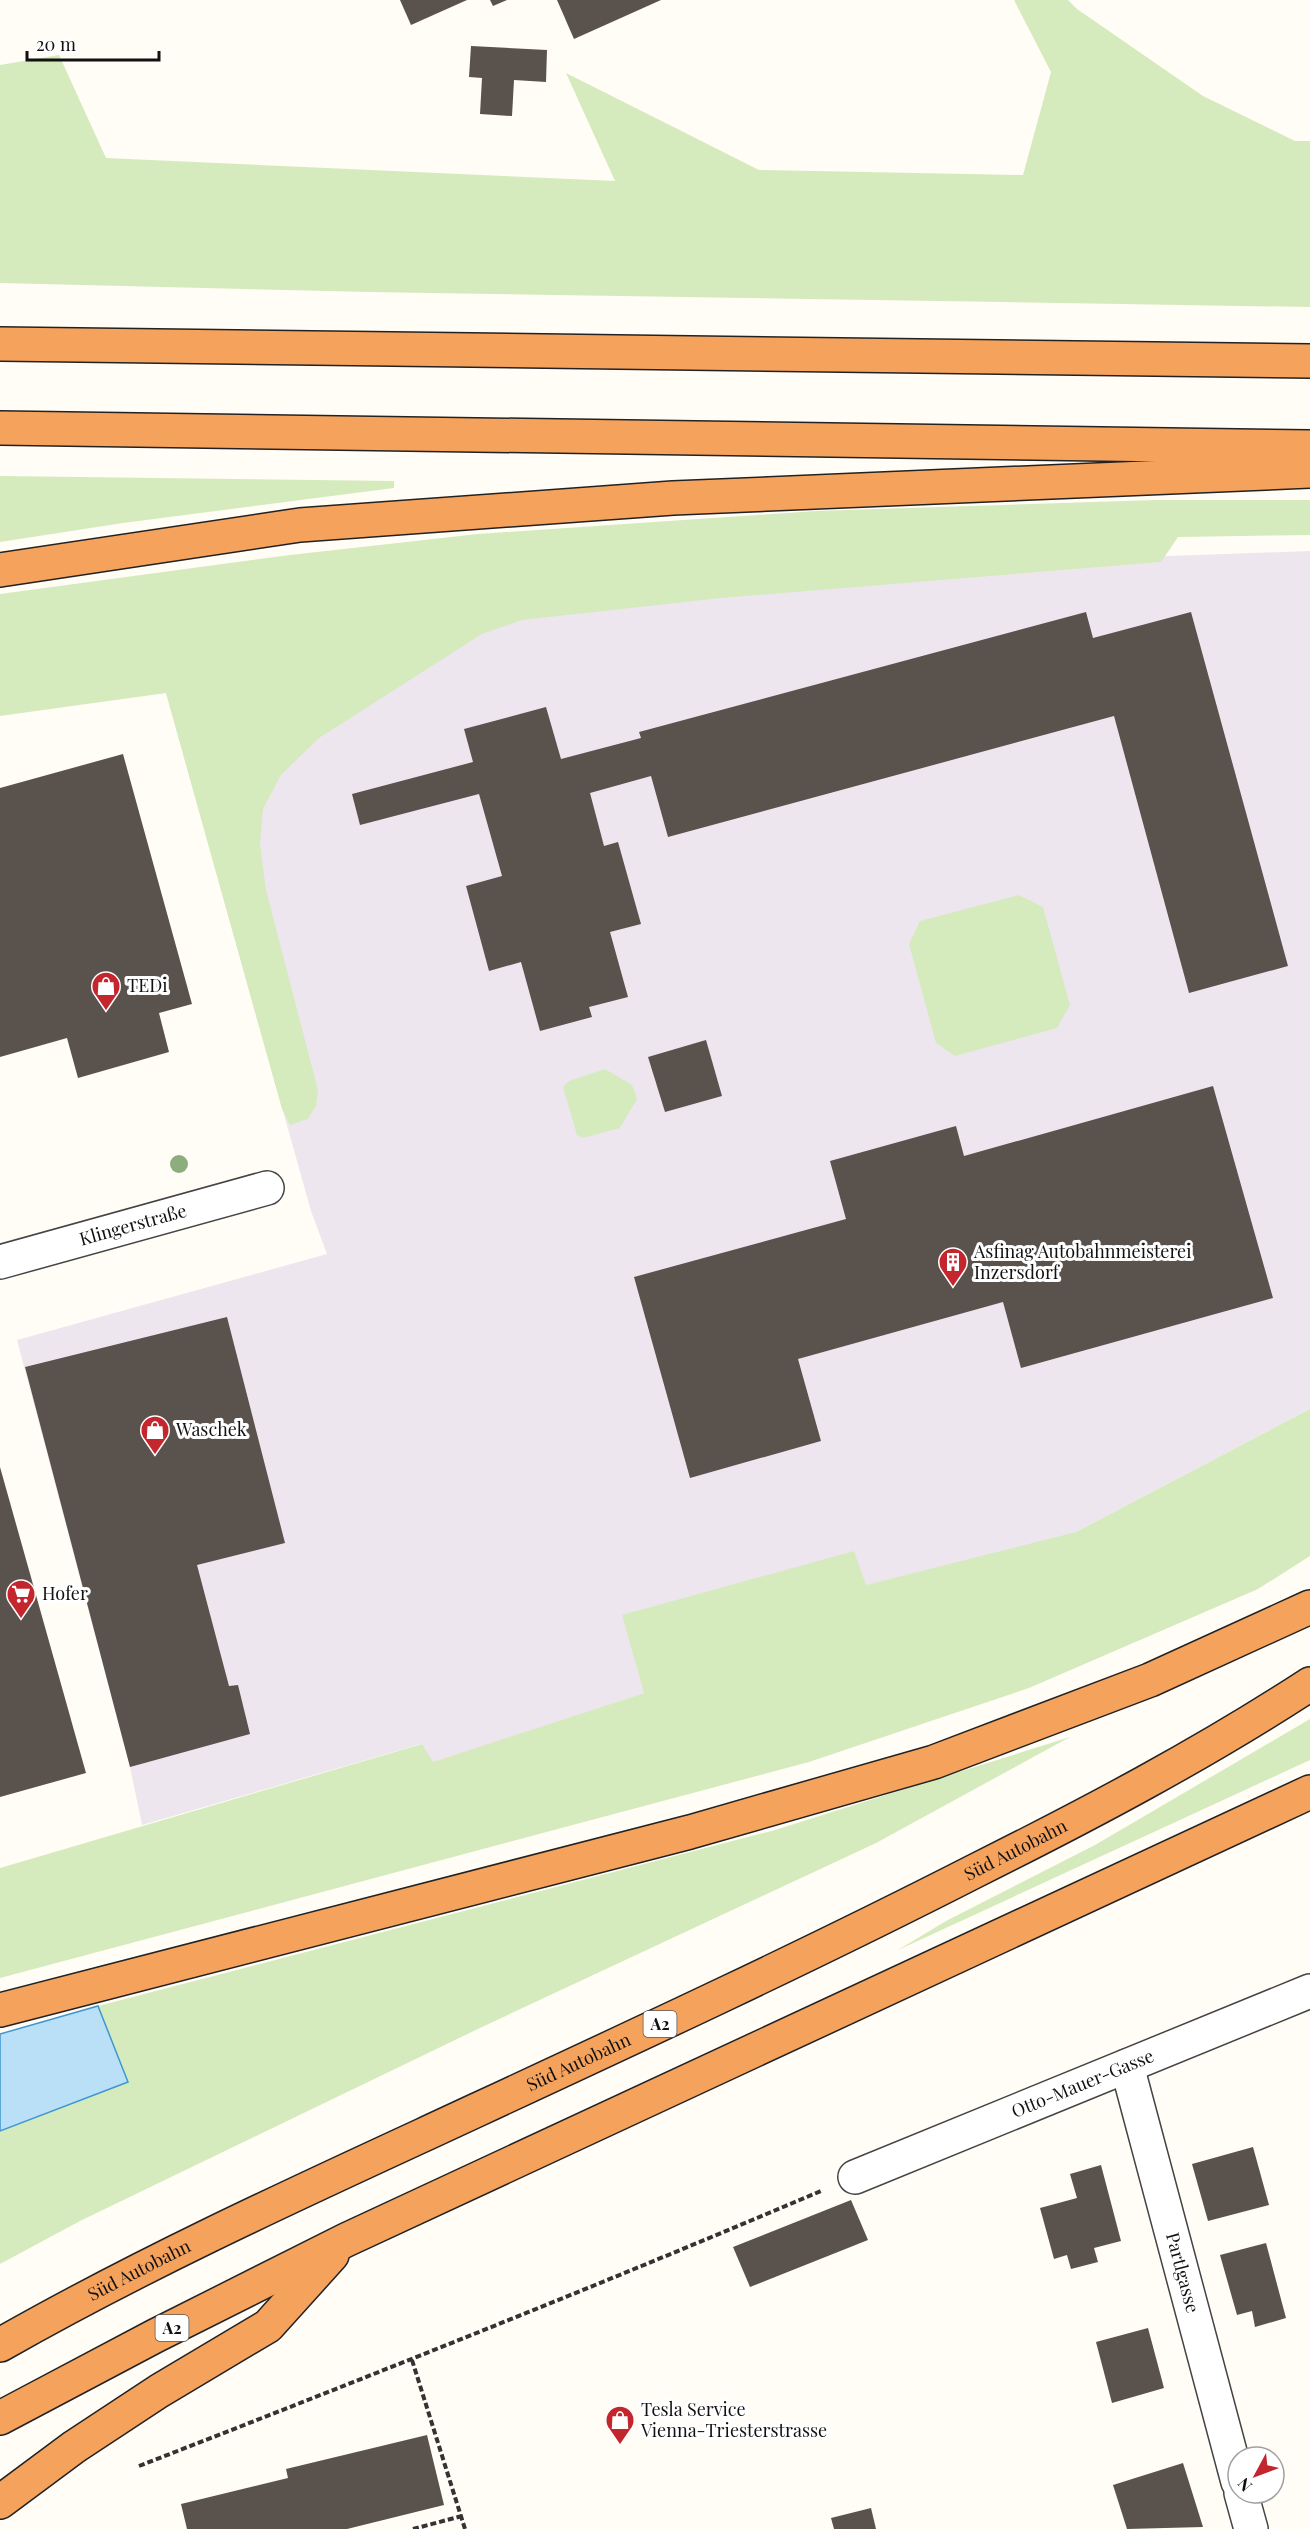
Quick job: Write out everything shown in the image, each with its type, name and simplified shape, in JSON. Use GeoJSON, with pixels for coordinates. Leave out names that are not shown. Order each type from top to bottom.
{"type":"FeatureCollection","features":[{"type":"Feature","properties":{"kind":"highway"},"geometry":{"type":"LineString","coordinates":[[0,344],[1310,361]]}},
{"type":"Feature","properties":{"kind":"highway"},"geometry":{"type":"LineString","coordinates":[[0,428],[1310,447]]}},
{"type":"Feature","properties":{"kind":"highway"},"geometry":{"type":"LineString","coordinates":[[0,570],[300,525],[673,498],[1310,471]]}},
{"type":"Feature","properties":{"kind":"highway"},"geometry":{"type":"LineString","coordinates":[[0,2010],[690,1832],[934,1762],[1150,1680],[1310,1607]]}},
{"type":"Feature","properties":{"kind":"highway","name":"Süd Autobahn"},"geometry":{"type":"LineString","coordinates":[[0,2345],[243,2218],[872,1924],[1045,1836],[1186,1759],[1310,1684]]}},
{"type":"Feature","properties":{"kind":"highway","name":"A2"},"geometry":{"type":"LineString","coordinates":[[0,2418],[155,2336],[346,2240],[1310,1792]]}},
{"type":"Feature","properties":{"kind":"highway"},"geometry":{"type":"LineString","coordinates":[[0,2502],[74,2447],[159,2391],[268,2326],[346,2240]]}},
{"type":"Feature","properties":{"kind":"street","name":"Klingerstraße"},"geometry":{"type":"LineString","coordinates":[[0,1262],[267,1188]]}},
{"type":"Feature","properties":{"kind":"street","name":"Otto-Mauer-Gasse"},"geometry":{"type":"LineString","coordinates":[[855,2177],[1310,1991]]}},
{"type":"Feature","properties":{"kind":"street","name":"Partlgasse"},"geometry":{"type":"LineString","coordinates":[[1127,2066],[1228,2445]]}},
{"type":"Feature","properties":{"kind":"street"},"geometry":{"type":"LineString","coordinates":[[1244,2505],[1251,2529]]}},
{"type":"Feature","properties":{"kind":"path"},"geometry":{"type":"LineString","coordinates":[[139,2466],[412,2360],[855,2177]]}},
{"type":"Feature","properties":{"kind":"path"},"geometry":{"type":"LineString","coordinates":[[412,2360],[465,2529]]}},
{"type":"Feature","properties":{"kind":"path"},"geometry":{"type":"LineString","coordinates":[[413,2529],[462,2516]]}},
{"type":"Feature","properties":{"kind":"shaded area"},"geometry":{"type":"Polygon","coordinates":[[[1310,551],[1310,1409],[1076,1532],[644,1693],[433,1763],[421,1744],[142,1825],[130,1767],[17,1340],[327,1254],[311,1211],[166,693],[158,650],[973,563],[1310,551]]]}},
{"type":"Feature","properties":{"kind":"green space"},"geometry":{"type":"Polygon","coordinates":[[[1014,0],[1068,0],[1077,9],[1203,96],[1295,141],[1310,141],[1310,307],[370,292],[0,283],[0,65],[59,55],[106,158],[615,181],[566,73],[759,170],[1023,175],[1051,72],[1014,0]]]}},
{"type":"Feature","properties":{"kind":"green space"},"geometry":{"type":"Polygon","coordinates":[[[0,476],[394,481],[394,488],[123,523],[0,542],[0,476]]]}},
{"type":"Feature","properties":{"kind":"green space"},"geometry":{"type":"Polygon","coordinates":[[[1155,500],[1310,500],[1310,535],[1178,537],[1161,562],[721,598],[522,620],[482,634],[319,738],[281,775],[263,809],[260,843],[266,890],[318,1090],[316,1106],[308,1119],[290,1125],[282,1109],[166,693],[0,716],[0,594],[290,555],[478,534],[816,511],[1155,500]]]}},
{"type":"Feature","properties":{"kind":"green space"},"geometry":{"type":"Polygon","coordinates":[[[1019,895],[1043,907],[1070,1005],[1057,1028],[955,1056],[936,1043],[909,944],[920,921],[1019,895]]]}},
{"type":"Feature","properties":{"kind":"green space"},"geometry":{"type":"Polygon","coordinates":[[[605,1069],[632,1085],[637,1099],[620,1128],[583,1138],[577,1135],[563,1087],[569,1081],[605,1069]]]}},
{"type":"Feature","properties":{"kind":"green space"},"geometry":{"type":"Polygon","coordinates":[[[1310,1409],[1310,1556],[1258,1589],[1029,1688],[809,1762],[0,1978],[0,1868],[422,1744],[433,1762],[644,1693],[622,1615],[854,1551],[866,1585],[1076,1532],[1310,1409]]]}},
{"type":"Feature","properties":{"kind":"green space"},"geometry":{"type":"Polygon","coordinates":[[[1310,1719],[1310,1760],[898,1950],[946,1921],[1095,1845],[1310,1719]]]}},
{"type":"Feature","properties":{"kind":"green space"},"geometry":{"type":"Polygon","coordinates":[[[1070,1737],[876,1843],[482,2027],[80,2221],[0,2264],[0,2131],[127,2082],[98,2006],[775,1830],[1070,1737]]]}},
{"type":"Feature","properties":{"kind":"water"},"geometry":{"type":"Polygon","coordinates":[[[98,2006],[128,2082],[0,2131],[0,2034],[98,2006]]]}},
{"type":"Feature","properties":{"kind":"building"},"geometry":{"type":"Polygon","coordinates":[[[400,0],[467,0],[411,25],[400,0]]]}},
{"type":"Feature","properties":{"kind":"building"},"geometry":{"type":"Polygon","coordinates":[[[490,0],[507,0],[493,6],[490,0]]]}},
{"type":"Feature","properties":{"kind":"building"},"geometry":{"type":"Polygon","coordinates":[[[557,0],[661,0],[574,39],[557,0]]]}},
{"type":"Feature","properties":{"kind":"building"},"geometry":{"type":"Polygon","coordinates":[[[471,46],[547,50],[546,82],[514,80],[512,116],[480,114],[482,78],[469,77],[471,46]]]}},
{"type":"Feature","properties":{"kind":"building"},"geometry":{"type":"Polygon","coordinates":[[[1086,612],[1093,638],[1191,612],[1288,966],[1189,993],[1114,716],[668,837],[651,776],[590,793],[604,846],[618,842],[641,924],[610,932],[628,997],[589,1007],[592,1017],[540,1031],[521,962],[489,971],[466,886],[502,876],[479,794],[360,825],[352,794],[473,762],[464,729],[546,707],[561,759],[641,738],[639,732],[1086,612]]]}},
{"type":"Feature","properties":{"kind":"building"},"geometry":{"type":"Polygon","coordinates":[[[123,754],[192,1004],[159,1013],[169,1052],[78,1078],[67,1038],[0,1057],[0,788],[123,754]]]}},
{"type":"Feature","properties":{"kind":"building"},"geometry":{"type":"Polygon","coordinates":[[[706,1040],[722,1096],[665,1112],[648,1057],[706,1040]]]}},
{"type":"Feature","properties":{"kind":"building","name":"Asfinag Autobahnmeisterei Inzersdorf"},"geometry":{"type":"Polygon","coordinates":[[[1213,1086],[1273,1298],[1021,1368],[1003,1302],[798,1359],[821,1441],[690,1478],[634,1277],[846,1219],[830,1161],[956,1126],[964,1156],[1213,1086]]]}},
{"type":"Feature","properties":{"kind":"building","name":"Waschek"},"geometry":{"type":"Polygon","coordinates":[[[227,1317],[285,1543],[197,1565],[229,1686],[238,1685],[250,1734],[130,1767],[25,1367],[227,1317]]]}},
{"type":"Feature","properties":{"kind":"building","name":"Hofer"},"geometry":{"type":"Polygon","coordinates":[[[0,1467],[86,1773],[0,1797],[0,1467]]]}},
{"type":"Feature","properties":{"kind":"building"},"geometry":{"type":"Polygon","coordinates":[[[1253,2147],[1269,2205],[1208,2221],[1192,2164],[1253,2147]]]}},
{"type":"Feature","properties":{"kind":"building"},"geometry":{"type":"Polygon","coordinates":[[[1101,2165],[1121,2241],[1094,2248],[1098,2262],[1071,2269],[1067,2255],[1054,2259],[1040,2208],[1077,2198],[1070,2174],[1101,2165]]]}},
{"type":"Feature","properties":{"kind":"building"},"geometry":{"type":"Polygon","coordinates":[[[851,2200],[868,2240],[750,2287],[733,2247],[851,2200]]]}},
{"type":"Feature","properties":{"kind":"building"},"geometry":{"type":"Polygon","coordinates":[[[1266,2243],[1286,2318],[1255,2327],[1252,2311],[1237,2315],[1220,2255],[1266,2243]]]}},
{"type":"Feature","properties":{"kind":"building"},"geometry":{"type":"Polygon","coordinates":[[[1148,2328],[1164,2388],[1112,2403],[1096,2342],[1148,2328]]]}},
{"type":"Feature","properties":{"kind":"building"},"geometry":{"type":"Polygon","coordinates":[[[427,2435],[444,2505],[347,2529],[187,2529],[181,2504],[288,2478],[286,2469],[427,2435]]]}},
{"type":"Feature","properties":{"kind":"building"},"geometry":{"type":"Polygon","coordinates":[[[1183,2463],[1203,2527],[1127,2529],[1113,2485],[1183,2463]]]}},
{"type":"Feature","properties":{"kind":"building"},"geometry":{"type":"Polygon","coordinates":[[[871,2508],[876,2529],[834,2529],[831,2518],[871,2508]]]}},
{"type":"Feature","properties":{"kind":"place","name":"TEDi"},"geometry":{"type":"Point","coordinates":[106,1012]}},
{"type":"Feature","properties":{"kind":"place","name":"Asfinag Autobahnmeisterei Inzersdorf"},"geometry":{"type":"Point","coordinates":[953,1288]}},
{"type":"Feature","properties":{"kind":"place","name":"Waschek"},"geometry":{"type":"Point","coordinates":[155,1456]}},
{"type":"Feature","properties":{"kind":"place","name":"Hofer"},"geometry":{"type":"Point","coordinates":[21,1620]}},
{"type":"Feature","properties":{"kind":"place","name":"Tesla Service Vienna-Triesterstrasse"},"geometry":{"type":"Point","coordinates":[620,2446]}}]}
